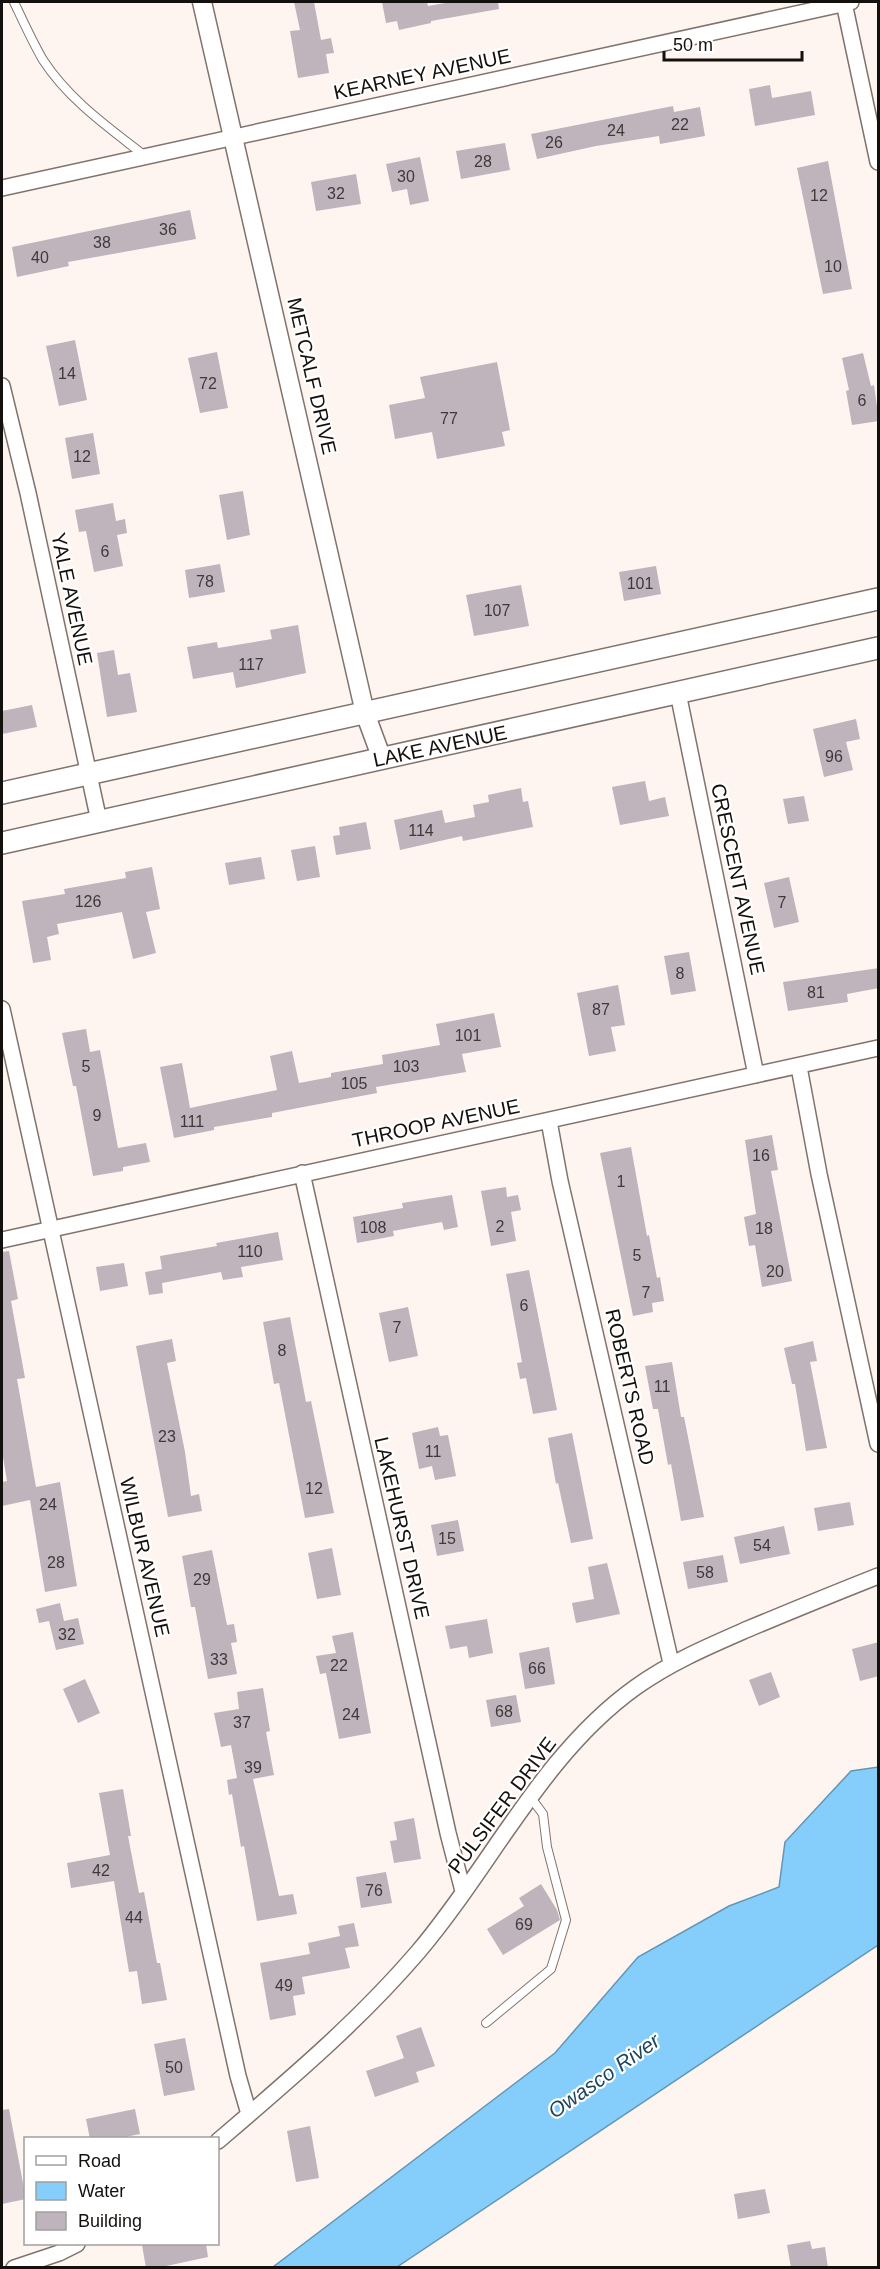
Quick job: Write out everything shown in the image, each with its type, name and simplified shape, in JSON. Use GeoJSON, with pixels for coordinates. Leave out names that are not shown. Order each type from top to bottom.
{"type":"FeatureCollection","features":[{"type":"Feature","properties":{"kind":"main road"},"geometry":{"type":"LineString","coordinates":[[2,793],[879,599]]}},
{"type":"Feature","properties":{"kind":"main road","name":"LAKE AVENUE"},"geometry":{"type":"LineString","coordinates":[[2,843],[879,648]]}},
{"type":"Feature","properties":{"kind":"street","name":"METCALF DRIVE"},"geometry":{"type":"LineString","coordinates":[[202,2],[365,713],[382,759]]}},
{"type":"Feature","properties":{"kind":"street","name":"KEARNEY AVENUE"},"geometry":{"type":"LineString","coordinates":[[2,188],[847,2]]}},
{"type":"Feature","properties":{"kind":"street"},"geometry":{"type":"LineString","coordinates":[[847,2],[879,162]]}},
{"type":"Feature","properties":{"kind":"street","name":"YALE AVENUE"},"geometry":{"type":"LineString","coordinates":[[2,386],[28,493],[99,821]]}},
{"type":"Feature","properties":{"kind":"street","name":"CRESCENT AVENUE"},"geometry":{"type":"LineString","coordinates":[[678,693],[756,1075]]}},
{"type":"Feature","properties":{"kind":"street","name":"WILBUR AVENUE"},"geometry":{"type":"LineString","coordinates":[[2,1009],[238,2076],[249,2115]]}},
{"type":"Feature","properties":{"kind":"street","name":"THROOP AVENUE"},"geometry":{"type":"LineString","coordinates":[[2,1240],[879,1048]]}},
{"type":"Feature","properties":{"kind":"street"},"geometry":{"type":"LineString","coordinates":[[799,1066],[819,1174],[879,1444]]}},
{"type":"Feature","properties":{"kind":"street","name":"ROBERTS ROAD"},"geometry":{"type":"LineString","coordinates":[[549,1121],[560,1181],[671,1663]]}},
{"type":"Feature","properties":{"kind":"street","name":"LAKEHURST DRIVE"},"geometry":{"type":"LineString","coordinates":[[302,1173],[448,1833],[463,1891]]}},
{"type":"Feature","properties":{"kind":"street","name":"PULSIFER DRIVE"},"geometry":{"type":"LineString","coordinates":[[219,2140],[346,2030],[418,1952],[531,1798],[573,1745],[603,1713],[671,1663],[807,1604],[879,1576]]}},
{"type":"Feature","properties":{"kind":"street"},"geometry":{"type":"LineString","coordinates":[[14,2268],[76,2245]]}},
{"type":"Feature","properties":{"kind":"lane"},"geometry":{"type":"LineString","coordinates":[[14,2],[35,46],[63,86],[98,120],[146,157]]}},
{"type":"Feature","properties":{"kind":"lane"},"geometry":{"type":"LineString","coordinates":[[486,2023],[551,1969],[566,1920],[548,1847],[543,1814],[531,1798]]}},
{"type":"Feature","properties":{"kind":"water","name":"Owasco River"},"geometry":{"type":"Polygon","coordinates":[[[878,1767],[878,1945],[397,2267],[273,2267],[555,2053],[638,1957],[729,1906],[779,1887],[785,1842],[851,1771],[878,1767]]]}},
{"type":"Feature","properties":{"kind":"building"},"geometry":{"type":"Polygon","coordinates":[[[294,2],[314,2],[321,40],[331,38],[334,53],[326,54],[329,73],[298,78],[290,31],[300,30],[294,2]]]}},
{"type":"Feature","properties":{"kind":"building"},"geometry":{"type":"Polygon","coordinates":[[[382,2],[427,2],[428,6],[451,2],[498,2],[499,9],[431,21],[431,23],[399,30],[397,21],[386,23],[382,2]]]}},
{"type":"Feature","properties":{"kind":"building"},"geometry":{"type":"Polygon","coordinates":[[[770,85],[772,98],[811,91],[815,115],[755,126],[749,89],[770,85]]]}},
{"type":"Feature","properties":{"kind":"building"},"geometry":{"type":"Polygon","coordinates":[[[673,106],[674,112],[700,107],[705,136],[660,144],[659,136],[596,146],[537,159],[531,134],[673,106]]]}},
{"type":"Feature","properties":{"kind":"building"},"geometry":{"type":"Polygon","coordinates":[[[505,143],[510,170],[461,179],[456,151],[505,143]]]}},
{"type":"Feature","properties":{"kind":"building"},"geometry":{"type":"Polygon","coordinates":[[[420,157],[429,201],[410,205],[407,189],[392,192],[386,164],[420,157]]]}},
{"type":"Feature","properties":{"kind":"building"},"geometry":{"type":"Polygon","coordinates":[[[828,161],[852,289],[823,294],[797,168],[828,161]]]}},
{"type":"Feature","properties":{"kind":"building"},"geometry":{"type":"Polygon","coordinates":[[[356,174],[361,204],[316,211],[311,182],[356,174]]]}},
{"type":"Feature","properties":{"kind":"building"},"geometry":{"type":"Polygon","coordinates":[[[190,210],[196,239],[68,262],[69,266],[17,277],[12,247],[190,210]]]}},
{"type":"Feature","properties":{"kind":"building"},"geometry":{"type":"Polygon","coordinates":[[[75,340],[87,400],[59,406],[46,346],[75,340]]]}},
{"type":"Feature","properties":{"kind":"building"},"geometry":{"type":"Polygon","coordinates":[[[217,352],[228,408],[200,413],[188,358],[217,352]]]}},
{"type":"Feature","properties":{"kind":"building"},"geometry":{"type":"Polygon","coordinates":[[[863,353],[871,386],[874,385],[879,421],[852,425],[846,391],[849,390],[842,358],[863,353]]]}},
{"type":"Feature","properties":{"kind":"building"},"geometry":{"type":"Polygon","coordinates":[[[497,362],[510,430],[502,432],[505,446],[437,459],[432,432],[395,439],[389,405],[425,398],[420,377],[497,362]]]}},
{"type":"Feature","properties":{"kind":"building"},"geometry":{"type":"Polygon","coordinates":[[[93,433],[100,474],[72,479],[65,438],[93,433]]]}},
{"type":"Feature","properties":{"kind":"building"},"geometry":{"type":"Polygon","coordinates":[[[243,491],[250,535],[227,540],[219,495],[243,491]]]}},
{"type":"Feature","properties":{"kind":"building"},"geometry":{"type":"Polygon","coordinates":[[[113,503],[116,521],[125,519],[127,533],[117,535],[123,566],[94,572],[86,531],[79,532],[75,510],[113,503]]]}},
{"type":"Feature","properties":{"kind":"building"},"geometry":{"type":"Polygon","coordinates":[[[220,564],[225,592],[189,598],[185,570],[220,564]]]}},
{"type":"Feature","properties":{"kind":"building"},"geometry":{"type":"Polygon","coordinates":[[[656,566],[661,594],[624,601],[619,572],[656,566]]]}},
{"type":"Feature","properties":{"kind":"building"},"geometry":{"type":"Polygon","coordinates":[[[521,585],[529,626],[474,636],[466,595],[521,585]]]}},
{"type":"Feature","properties":{"kind":"building"},"geometry":{"type":"Polygon","coordinates":[[[298,625],[306,673],[236,688],[233,672],[193,679],[187,647],[217,642],[218,648],[272,639],[270,630],[298,625]]]}},
{"type":"Feature","properties":{"kind":"building"},"geometry":{"type":"Polygon","coordinates":[[[114,650],[118,675],[130,673],[137,712],[107,717],[97,653],[114,650]]]}},
{"type":"Feature","properties":{"kind":"building"},"geometry":{"type":"Polygon","coordinates":[[[32,705],[37,727],[2,734],[2,711],[32,705]]]}},
{"type":"Feature","properties":{"kind":"building"},"geometry":{"type":"Polygon","coordinates":[[[856,719],[860,739],[846,742],[853,770],[824,777],[813,729],[856,719]]]}},
{"type":"Feature","properties":{"kind":"building"},"geometry":{"type":"Polygon","coordinates":[[[645,781],[649,801],[665,797],[669,816],[620,825],[612,787],[645,781]]]}},
{"type":"Feature","properties":{"kind":"building"},"geometry":{"type":"Polygon","coordinates":[[[521,788],[523,802],[528,801],[533,827],[463,841],[462,836],[400,850],[394,820],[442,810],[445,823],[475,817],[473,805],[489,802],[488,795],[521,788]]]}},
{"type":"Feature","properties":{"kind":"building"},"geometry":{"type":"Polygon","coordinates":[[[804,796],[809,821],[788,824],[783,799],[804,796]]]}},
{"type":"Feature","properties":{"kind":"building"},"geometry":{"type":"Polygon","coordinates":[[[366,822],[371,849],[336,855],[333,836],[340,835],[339,827],[366,822]]]}},
{"type":"Feature","properties":{"kind":"building"},"geometry":{"type":"Polygon","coordinates":[[[315,846],[320,877],[297,881],[291,850],[315,846]]]}},
{"type":"Feature","properties":{"kind":"building"},"geometry":{"type":"Polygon","coordinates":[[[261,857],[265,879],[229,885],[225,863],[261,857]]]}},
{"type":"Feature","properties":{"kind":"building"},"geometry":{"type":"Polygon","coordinates":[[[152,867],[160,909],[146,912],[156,953],[133,959],[122,912],[57,924],[59,934],[47,937],[51,960],[33,963],[22,901],[65,894],[64,889],[126,878],[125,872],[152,867]]]}},
{"type":"Feature","properties":{"kind":"building"},"geometry":{"type":"Polygon","coordinates":[[[789,877],[799,922],[774,928],[764,883],[789,877]]]}},
{"type":"Feature","properties":{"kind":"building"},"geometry":{"type":"Polygon","coordinates":[[[689,952],[696,991],[671,995],[664,956],[689,952]]]}},
{"type":"Feature","properties":{"kind":"building"},"geometry":{"type":"Polygon","coordinates":[[[879,968],[879,988],[847,994],[848,1002],[788,1011],[783,982],[879,968]]]}},
{"type":"Feature","properties":{"kind":"building"},"geometry":{"type":"Polygon","coordinates":[[[618,985],[625,1025],[611,1027],[616,1051],[589,1056],[577,993],[618,985]]]}},
{"type":"Feature","properties":{"kind":"building"},"geometry":{"type":"Polygon","coordinates":[[[494,1013],[501,1047],[462,1054],[466,1072],[376,1087],[377,1093],[272,1113],[272,1117],[214,1127],[214,1130],[174,1138],[160,1067],[182,1063],[190,1108],[277,1090],[270,1056],[292,1051],[299,1083],[331,1077],[331,1073],[383,1064],[382,1055],[440,1045],[436,1024],[494,1013]]]}},
{"type":"Feature","properties":{"kind":"building"},"geometry":{"type":"Polygon","coordinates":[[[86,1029],[90,1052],[100,1050],[118,1148],[146,1143],[150,1162],[123,1167],[123,1171],[93,1176],[76,1086],[73,1086],[62,1033],[86,1029]]]}},
{"type":"Feature","properties":{"kind":"building"},"geometry":{"type":"Polygon","coordinates":[[[772,1135],[778,1170],[771,1171],[792,1281],[762,1287],[755,1245],[749,1246],[744,1217],[756,1214],[745,1140],[772,1135]]]}},
{"type":"Feature","properties":{"kind":"building"},"geometry":{"type":"Polygon","coordinates":[[[631,1147],[647,1236],[649,1235],[664,1301],[652,1303],[653,1312],[633,1316],[600,1153],[631,1147]]]}},
{"type":"Feature","properties":{"kind":"building"},"geometry":{"type":"Polygon","coordinates":[[[506,1187],[507,1197],[518,1195],[521,1210],[511,1212],[516,1241],[491,1246],[481,1191],[506,1187]]]}},
{"type":"Feature","properties":{"kind":"building"},"geometry":{"type":"Polygon","coordinates":[[[452,1195],[458,1227],[444,1230],[442,1222],[393,1231],[394,1236],[357,1243],[353,1217],[403,1208],[402,1203],[452,1195]]]}},
{"type":"Feature","properties":{"kind":"building"},"geometry":{"type":"Polygon","coordinates":[[[278,1232],[283,1260],[241,1267],[243,1277],[223,1280],[221,1272],[162,1283],[163,1293],[149,1295],[145,1272],[162,1269],[160,1256],[278,1232]]]}},
{"type":"Feature","properties":{"kind":"building"},"geometry":{"type":"Polygon","coordinates":[[[9,1251],[18,1299],[11,1301],[25,1378],[17,1379],[36,1487],[60,1482],[77,1586],[45,1592],[30,1500],[2,1506],[2,1482],[7,1481],[2,1451],[2,1252],[9,1251]]]}},
{"type":"Feature","properties":{"kind":"building"},"geometry":{"type":"Polygon","coordinates":[[[124,1263],[128,1286],[100,1291],[96,1267],[124,1263]]]}},
{"type":"Feature","properties":{"kind":"building"},"geometry":{"type":"Polygon","coordinates":[[[529,1270],[557,1410],[533,1414],[526,1378],[520,1379],[517,1363],[522,1362],[506,1274],[529,1270]]]}},
{"type":"Feature","properties":{"kind":"building"},"geometry":{"type":"Polygon","coordinates":[[[408,1307],[418,1356],[389,1362],[379,1313],[408,1307]]]}},
{"type":"Feature","properties":{"kind":"building"},"geometry":{"type":"Polygon","coordinates":[[[290,1317],[306,1402],[311,1401],[334,1513],[305,1518],[279,1383],[274,1384],[263,1322],[290,1317]]]}},
{"type":"Feature","properties":{"kind":"building"},"geometry":{"type":"Polygon","coordinates":[[[172,1339],[176,1361],[167,1363],[185,1452],[191,1496],[199,1494],[202,1511],[168,1517],[136,1346],[172,1339]]]}},
{"type":"Feature","properties":{"kind":"building"},"geometry":{"type":"Polygon","coordinates":[[[813,1341],[817,1361],[810,1362],[827,1448],[806,1451],[795,1384],[792,1384],[784,1348],[813,1341]]]}},
{"type":"Feature","properties":{"kind":"building"},"geometry":{"type":"Polygon","coordinates":[[[672,1362],[681,1417],[684,1417],[704,1517],[681,1521],[671,1464],[668,1465],[658,1409],[653,1409],[645,1366],[672,1362]]]}},
{"type":"Feature","properties":{"kind":"building"},"geometry":{"type":"Polygon","coordinates":[[[438,1427],[440,1436],[448,1435],[456,1476],[435,1480],[432,1466],[419,1469],[412,1433],[438,1427]]]}},
{"type":"Feature","properties":{"kind":"building"},"geometry":{"type":"Polygon","coordinates":[[[572,1433],[593,1539],[571,1543],[558,1483],[556,1484],[548,1438],[572,1433]]]}},
{"type":"Feature","properties":{"kind":"building"},"geometry":{"type":"Polygon","coordinates":[[[850,1502],[854,1525],[818,1531],[814,1508],[850,1502]]]}},
{"type":"Feature","properties":{"kind":"building"},"geometry":{"type":"Polygon","coordinates":[[[458,1520],[464,1551],[437,1556],[431,1525],[458,1520]]]}},
{"type":"Feature","properties":{"kind":"building"},"geometry":{"type":"Polygon","coordinates":[[[784,1526],[790,1554],[740,1564],[734,1537],[784,1526]]]}},
{"type":"Feature","properties":{"kind":"building"},"geometry":{"type":"Polygon","coordinates":[[[332,1548],[341,1595],[317,1599],[308,1553],[332,1548]]]}},
{"type":"Feature","properties":{"kind":"building"},"geometry":{"type":"Polygon","coordinates":[[[212,1550],[227,1625],[234,1624],[237,1642],[231,1643],[237,1674],[208,1679],[195,1607],[191,1607],[182,1556],[212,1550]]]}},
{"type":"Feature","properties":{"kind":"building"},"geometry":{"type":"Polygon","coordinates":[[[723,1555],[728,1582],[688,1589],[683,1562],[723,1555]]]}},
{"type":"Feature","properties":{"kind":"building"},"geometry":{"type":"Polygon","coordinates":[[[607,1563],[620,1614],[576,1623],[572,1603],[594,1599],[588,1567],[607,1563]]]}},
{"type":"Feature","properties":{"kind":"building"},"geometry":{"type":"Polygon","coordinates":[[[60,1603],[64,1621],[78,1618],[84,1644],[56,1650],[49,1621],[39,1623],[36,1609],[60,1603]]]}},
{"type":"Feature","properties":{"kind":"building"},"geometry":{"type":"Polygon","coordinates":[[[487,1619],[493,1653],[469,1658],[467,1646],[450,1649],[445,1626],[487,1619]]]}},
{"type":"Feature","properties":{"kind":"building"},"geometry":{"type":"Polygon","coordinates":[[[353,1632],[371,1733],[339,1739],[326,1673],[320,1674],[316,1656],[336,1653],[332,1636],[353,1632]]]}},
{"type":"Feature","properties":{"kind":"building"},"geometry":{"type":"Polygon","coordinates":[[[879,1642],[879,1676],[860,1681],[852,1649],[879,1642]]]}},
{"type":"Feature","properties":{"kind":"building"},"geometry":{"type":"Polygon","coordinates":[[[549,1647],[555,1684],[525,1689],[519,1653],[549,1647]]]}},
{"type":"Feature","properties":{"kind":"building"},"geometry":{"type":"Polygon","coordinates":[[[771,1672],[780,1697],[759,1706],[749,1680],[771,1672]]]}},
{"type":"Feature","properties":{"kind":"building"},"geometry":{"type":"Polygon","coordinates":[[[85,1679],[100,1713],[78,1723],[63,1689],[85,1679]]]}},
{"type":"Feature","properties":{"kind":"building"},"geometry":{"type":"Polygon","coordinates":[[[263,1688],[270,1731],[266,1732],[274,1775],[253,1779],[279,1896],[293,1894],[297,1914],[257,1921],[244,1846],[241,1847],[232,1794],[229,1795],[227,1780],[237,1778],[231,1745],[221,1747],[214,1713],[239,1709],[237,1692],[263,1688]]]}},
{"type":"Feature","properties":{"kind":"building"},"geometry":{"type":"Polygon","coordinates":[[[516,1695],[521,1722],[491,1727],[486,1700],[516,1695]]]}},
{"type":"Feature","properties":{"kind":"building"},"geometry":{"type":"Polygon","coordinates":[[[123,1789],[131,1836],[128,1836],[139,1893],[144,1892],[157,1963],[160,1963],[167,2000],[142,2004],[137,1971],[129,1972],[114,1881],[71,1888],[67,1863],[110,1855],[99,1793],[123,1789]]]}},
{"type":"Feature","properties":{"kind":"building"},"geometry":{"type":"Polygon","coordinates":[[[414,1818],[421,1859],[394,1863],[390,1841],[397,1840],[394,1822],[414,1818]]]}},
{"type":"Feature","properties":{"kind":"building"},"geometry":{"type":"Polygon","coordinates":[[[386,1872],[392,1903],[361,1908],[356,1877],[386,1872]]]}},
{"type":"Feature","properties":{"kind":"building"},"geometry":{"type":"Polygon","coordinates":[[[541,1884],[557,1910],[560,1920],[503,1955],[487,1929],[524,1906],[519,1898],[541,1884]]]}},
{"type":"Feature","properties":{"kind":"building"},"geometry":{"type":"Polygon","coordinates":[[[354,1923],[359,1946],[345,1948],[350,1968],[302,1977],[305,1994],[293,1996],[296,2015],[270,2020],[260,1963],[310,1954],[308,1943],[340,1936],[338,1926],[354,1923]]]}},
{"type":"Feature","properties":{"kind":"building"},"geometry":{"type":"Polygon","coordinates":[[[421,2027],[435,2066],[416,2072],[419,2082],[375,2097],[366,2071],[404,2058],[396,2036],[421,2027]]]}},
{"type":"Feature","properties":{"kind":"building"},"geometry":{"type":"Polygon","coordinates":[[[185,2038],[195,2090],[164,2096],[154,2044],[185,2038]]]}},
{"type":"Feature","properties":{"kind":"building"},"geometry":{"type":"Polygon","coordinates":[[[9,2109],[24,2188],[24,2199],[2,2204],[2,2110],[9,2109]]]}},
{"type":"Feature","properties":{"kind":"building"},"geometry":{"type":"Polygon","coordinates":[[[135,2109],[140,2134],[126,2137],[90,2137],[86,2119],[135,2109]]]}},
{"type":"Feature","properties":{"kind":"building"},"geometry":{"type":"Polygon","coordinates":[[[310,2126],[319,2178],[296,2182],[287,2131],[310,2126]]]}},
{"type":"Feature","properties":{"kind":"building"},"geometry":{"type":"Polygon","coordinates":[[[765,2189],[770,2213],[738,2219],[734,2194],[765,2189]]]}},
{"type":"Feature","properties":{"kind":"building"},"geometry":{"type":"Polygon","coordinates":[[[810,2241],[812,2249],[825,2247],[828,2268],[791,2268],[787,2245],[810,2241]]]}},
{"type":"Feature","properties":{"kind":"building"},"geometry":{"type":"Polygon","coordinates":[[[142,2245],[206,2245],[208,2257],[157,2268],[146,2268],[142,2245]]]}}]}
